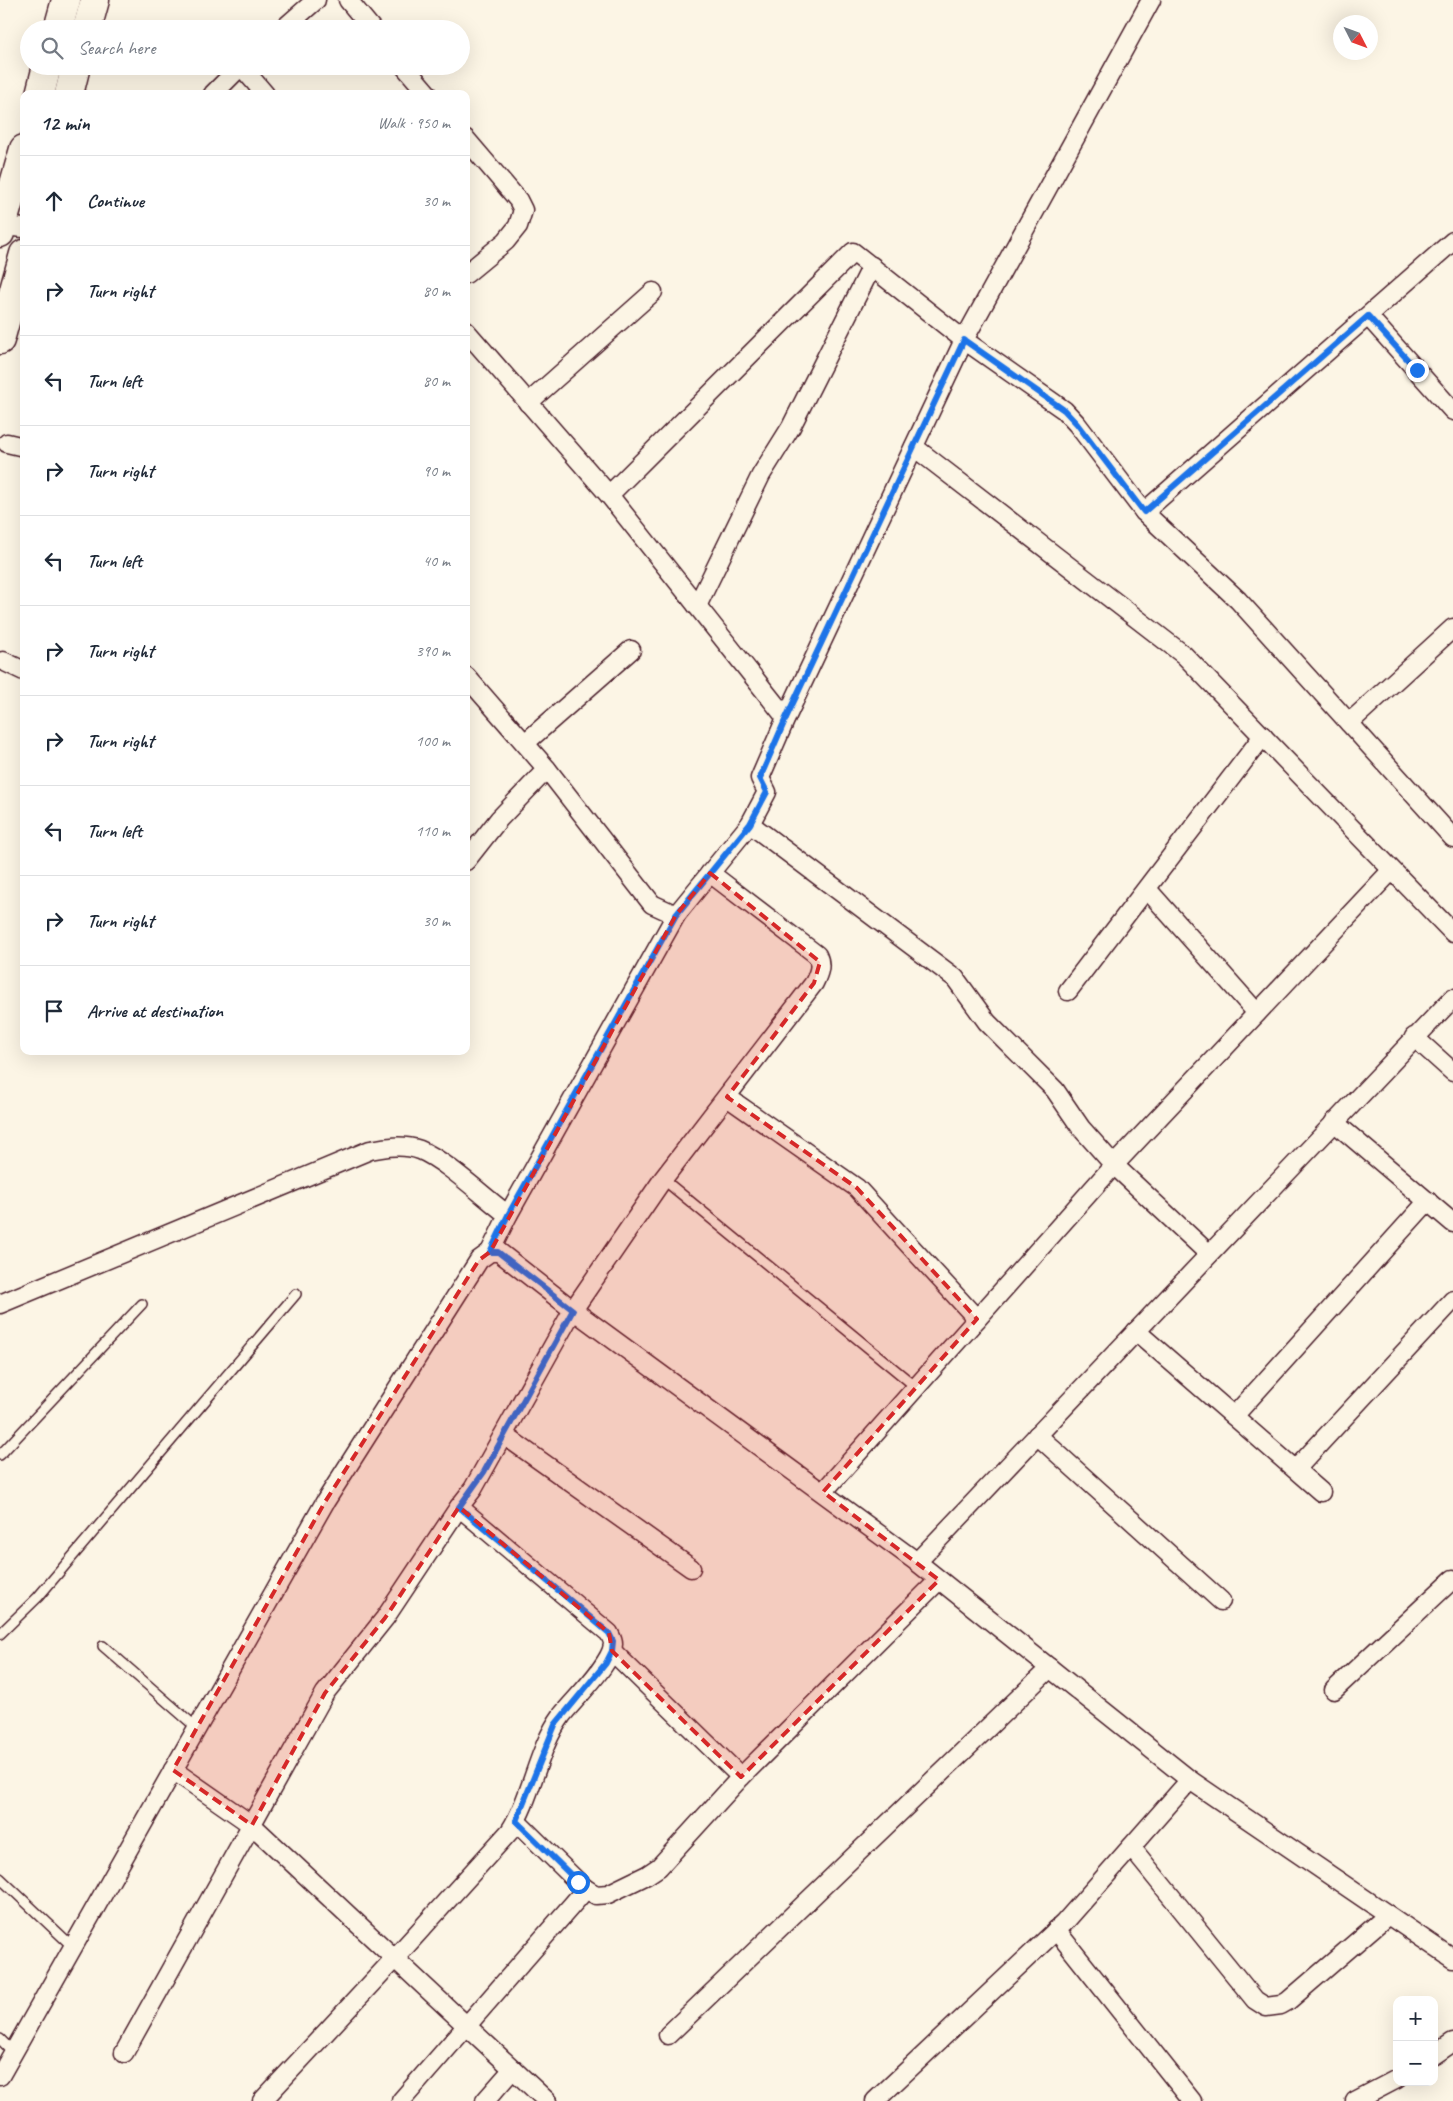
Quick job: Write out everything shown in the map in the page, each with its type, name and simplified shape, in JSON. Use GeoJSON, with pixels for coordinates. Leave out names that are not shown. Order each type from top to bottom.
{"type":"FeatureCollection","features":[{"type":"Feature","properties":{"kind":"highway"},"geometry":{"type":"LineString","coordinates":[[60,20],[66,0]]}},
{"type":"Feature","properties":{"kind":"highway"},"geometry":{"type":"LineString","coordinates":[[89,20],[95,0]]}},
{"type":"Feature","properties":{"kind":"highway"},"geometry":{"type":"LineString","coordinates":[[41,90],[45,75]]}},
{"type":"Feature","properties":{"kind":"highway"},"geometry":{"type":"LineString","coordinates":[[70,90],[74,75]]}},
{"type":"Feature","properties":{"kind":"highway"},"geometry":{"type":"LineString","coordinates":[[9,229],[20,170]]}},
{"type":"Feature","properties":{"kind":"highway"},"geometry":{"type":"LineString","coordinates":[[0,340],[20,268]]}},
{"type":"Feature","properties":{"kind":"street"},"geometry":{"type":"LineString","coordinates":[[293,20],[316,0]]}},
{"type":"Feature","properties":{"kind":"street"},"geometry":{"type":"LineString","coordinates":[[348,0],[365,20]]}},
{"type":"Feature","properties":{"kind":"street"},"geometry":{"type":"LineString","coordinates":[[0,2076],[325,1502],[479,1260],[490,1252],[508,1215],[676,915],[750,824],[767,792],[760,778],[786,718],[964,340],[1151,0]]}},
{"type":"Feature","properties":{"kind":"street"},"geometry":{"type":"LineString","coordinates":[[217,90],[232,75]]}},
{"type":"Feature","properties":{"kind":"street"},"geometry":{"type":"LineString","coordinates":[[249,75],[262,90]]}},
{"type":"Feature","properties":{"kind":"street"},"geometry":{"type":"LineString","coordinates":[[412,75],[425,90]]}},
{"type":"Feature","properties":{"kind":"street"},"geometry":{"type":"LineString","coordinates":[[470,144],[518,200],[523,210],[518,226],[506,241],[470,271]]}},
{"type":"Feature","properties":{"kind":"street"},"geometry":{"type":"LineString","coordinates":[[1144,512],[1453,241]]}},
{"type":"Feature","properties":{"kind":"street"},"geometry":{"type":"LineString","coordinates":[[609,496],[853,252],[964,340],[1064,410],[1077,424],[1144,512],[1238,600],[1453,838]]}},
{"type":"Feature","properties":{"kind":"street"},"geometry":{"type":"LineString","coordinates":[[697,606],[761,475],[794,421],[872,266]]}},
{"type":"Feature","properties":{"kind":"street"},"geometry":{"type":"LineString","coordinates":[[528,403],[653,292]]}},
{"type":"Feature","properties":{"kind":"street"},"geometry":{"type":"LineString","coordinates":[[1368,316],[1453,411]]}},
{"type":"Feature","properties":{"kind":"street"},"geometry":{"type":"LineString","coordinates":[[470,336],[609,496],[786,718]]}},
{"type":"Feature","properties":{"kind":"street"},"geometry":{"type":"LineString","coordinates":[[914,447],[1164,638],[1201,672],[1453,933]]}},
{"type":"Feature","properties":{"kind":"street"},"geometry":{"type":"LineString","coordinates":[[1349,723],[1453,628]]}},
{"type":"Feature","properties":{"kind":"street"},"geometry":{"type":"LineString","coordinates":[[525,743],[631,650]]}},
{"type":"Feature","properties":{"kind":"street"},"geometry":{"type":"LineString","coordinates":[[3,661],[20,669]]}},
{"type":"Feature","properties":{"kind":"street"},"geometry":{"type":"LineString","coordinates":[[470,681],[547,769],[652,904],[676,915]]}},
{"type":"Feature","properties":{"kind":"street"},"geometry":{"type":"LineString","coordinates":[[1068,991],[1263,736]]}},
{"type":"Feature","properties":{"kind":"street"},"geometry":{"type":"LineString","coordinates":[[470,855],[499,819],[547,769]]}},
{"type":"Feature","properties":{"kind":"street"},"geometry":{"type":"LineString","coordinates":[[750,824],[955,978],[988,1022],[1055,1090],[1080,1128],[1114,1165],[1209,1254]]}},
{"type":"Feature","properties":{"kind":"street"},"geometry":{"type":"LineString","coordinates":[[823,1492],[1114,1165],[1391,870]]}},
{"type":"Feature","properties":{"kind":"street"},"geometry":{"type":"LineString","coordinates":[[124,2053],[325,1693],[385,1618],[481,1477],[573,1310],[663,1179],[814,983],[819,972],[820,962],[817,956],[710,873]]}},
{"type":"Feature","properties":{"kind":"street"},"geometry":{"type":"LineString","coordinates":[[1146,889],[1257,1013]]}},
{"type":"Feature","properties":{"kind":"street"},"geometry":{"type":"LineString","coordinates":[[917,1562],[1453,998]]}},
{"type":"Feature","properties":{"kind":"street"},"geometry":{"type":"LineString","coordinates":[[1414,1037],[1453,1072]]}},
{"type":"Feature","properties":{"kind":"street"},"geometry":{"type":"LineString","coordinates":[[727,1097],[857,1188],[977,1319]]}},
{"type":"Feature","properties":{"kind":"street"},"geometry":{"type":"LineString","coordinates":[[1334,1122],[1453,1223]]}},
{"type":"Feature","properties":{"kind":"street"},"geometry":{"type":"LineString","coordinates":[[0,1304],[370,1150],[392,1146],[420,1150],[441,1163],[508,1215]]}},
{"type":"Feature","properties":{"kind":"street"},"geometry":{"type":"LineString","coordinates":[[1234,1416],[1428,1201]]}},
{"type":"Feature","properties":{"kind":"street"},"geometry":{"type":"LineString","coordinates":[[490,1252],[498,1252],[573,1310],[917,1562],[1190,1780],[1453,1959]]}},
{"type":"Feature","properties":{"kind":"street"},"geometry":{"type":"LineString","coordinates":[[1296,1469],[1453,1300]]}},
{"type":"Feature","properties":{"kind":"street"},"geometry":{"type":"LineString","coordinates":[[1136,1331],[1322,1492]]}},
{"type":"Feature","properties":{"kind":"street"},"geometry":{"type":"LineString","coordinates":[[504,1435],[691,1568]]}},
{"type":"Feature","properties":{"kind":"street"},"geometry":{"type":"LineString","coordinates":[[1037,1435],[1221,1601]]}},
{"type":"Feature","properties":{"kind":"street"},"geometry":{"type":"LineString","coordinates":[[262,2101],[510,1831],[516,1821],[555,1725],[606,1663],[612,1651],[613,1641],[609,1633],[459,1507]]}},
{"type":"Feature","properties":{"kind":"street"},"geometry":{"type":"LineString","coordinates":[[1334,1690],[1453,1579]]}},
{"type":"Feature","properties":{"kind":"street"},"geometry":{"type":"LineString","coordinates":[[516,1821],[586,1889],[596,1895],[608,1894],[647,1875],[659,1867],[741,1777],[939,1580]]}},
{"type":"Feature","properties":{"kind":"street"},"geometry":{"type":"LineString","coordinates":[[612,1651],[741,1777]]}},
{"type":"Feature","properties":{"kind":"street"},"geometry":{"type":"LineString","coordinates":[[668,2035],[1050,1668]]}},
{"type":"Feature","properties":{"kind":"street"},"geometry":{"type":"LineString","coordinates":[[173,1770],[252,1825],[547,2101]]}},
{"type":"Feature","properties":{"kind":"street"},"geometry":{"type":"LineString","coordinates":[[874,2101],[1056,1930],[1190,1780]]}},
{"type":"Feature","properties":{"kind":"street"},"geometry":{"type":"LineString","coordinates":[[1131,1847],[1255,2000],[1266,2007],[1281,2005],[1288,2001],[1388,1915]]}},
{"type":"Feature","properties":{"kind":"street"},"geometry":{"type":"LineString","coordinates":[[401,2101],[586,1889]]}},
{"type":"Feature","properties":{"kind":"street"},"geometry":{"type":"LineString","coordinates":[[1056,1930],[1192,2101]]}},
{"type":"Feature","properties":{"kind":"street"},"geometry":{"type":"LineString","coordinates":[[1438,2051],[1453,2042]]}},
{"type":"Feature","properties":{"kind":"street"},"geometry":{"type":"LineString","coordinates":[[485,2101],[514,2069]]}},
{"type":"Feature","properties":{"kind":"street"},"geometry":{"type":"LineString","coordinates":[[1355,2101],[1393,2080]]}},
{"type":"Feature","properties":{"kind":"lane"},"geometry":{"type":"LineString","coordinates":[[663,1179],[916,1387]]}},
{"type":"Feature","properties":{"kind":"lane"},"geometry":{"type":"LineString","coordinates":[[0,1634],[38,1597],[296,1294]]}},
{"type":"Feature","properties":{"kind":"lane"},"geometry":{"type":"LineString","coordinates":[[0,1455],[142,1304]]}},
{"type":"Feature","properties":{"kind":"lane"},"geometry":{"type":"LineString","coordinates":[[103,1646],[197,1728]]}},
{"type":"Feature","properties":{"kind":"lane"},"geometry":{"type":"LineString","coordinates":[[0,1878],[73,1947]]}},
{"type":"Feature","properties":{"kind":"lane"},"geometry":{"type":"LineString","coordinates":[[0,2039],[14,2052]]}},
{"type":"Feature","properties":{"kind":"highlighted area"},"geometry":{"type":"Polygon","coordinates":[[[710,873],[820,962],[814,983],[727,1097],[857,1188],[977,1319],[823,1492],[939,1580],[741,1777],[612,1651],[609,1633],[459,1507],[385,1618],[325,1693],[252,1825],[173,1770],[325,1502],[479,1260],[490,1252],[676,915],[710,873]]]}},
{"type":"Feature","properties":{"kind":"route"},"geometry":{"type":"LineString","coordinates":[[578,1882],[516,1821],[555,1725],[606,1663],[612,1651],[613,1641],[609,1633],[459,1507],[474,1489],[484,1472],[573,1310],[498,1252],[490,1252],[508,1215],[676,915],[750,824],[767,792],[760,778],[786,718],[964,340],[1064,410],[1077,424],[1144,512],[1368,316],[1417,370]]}}]}
